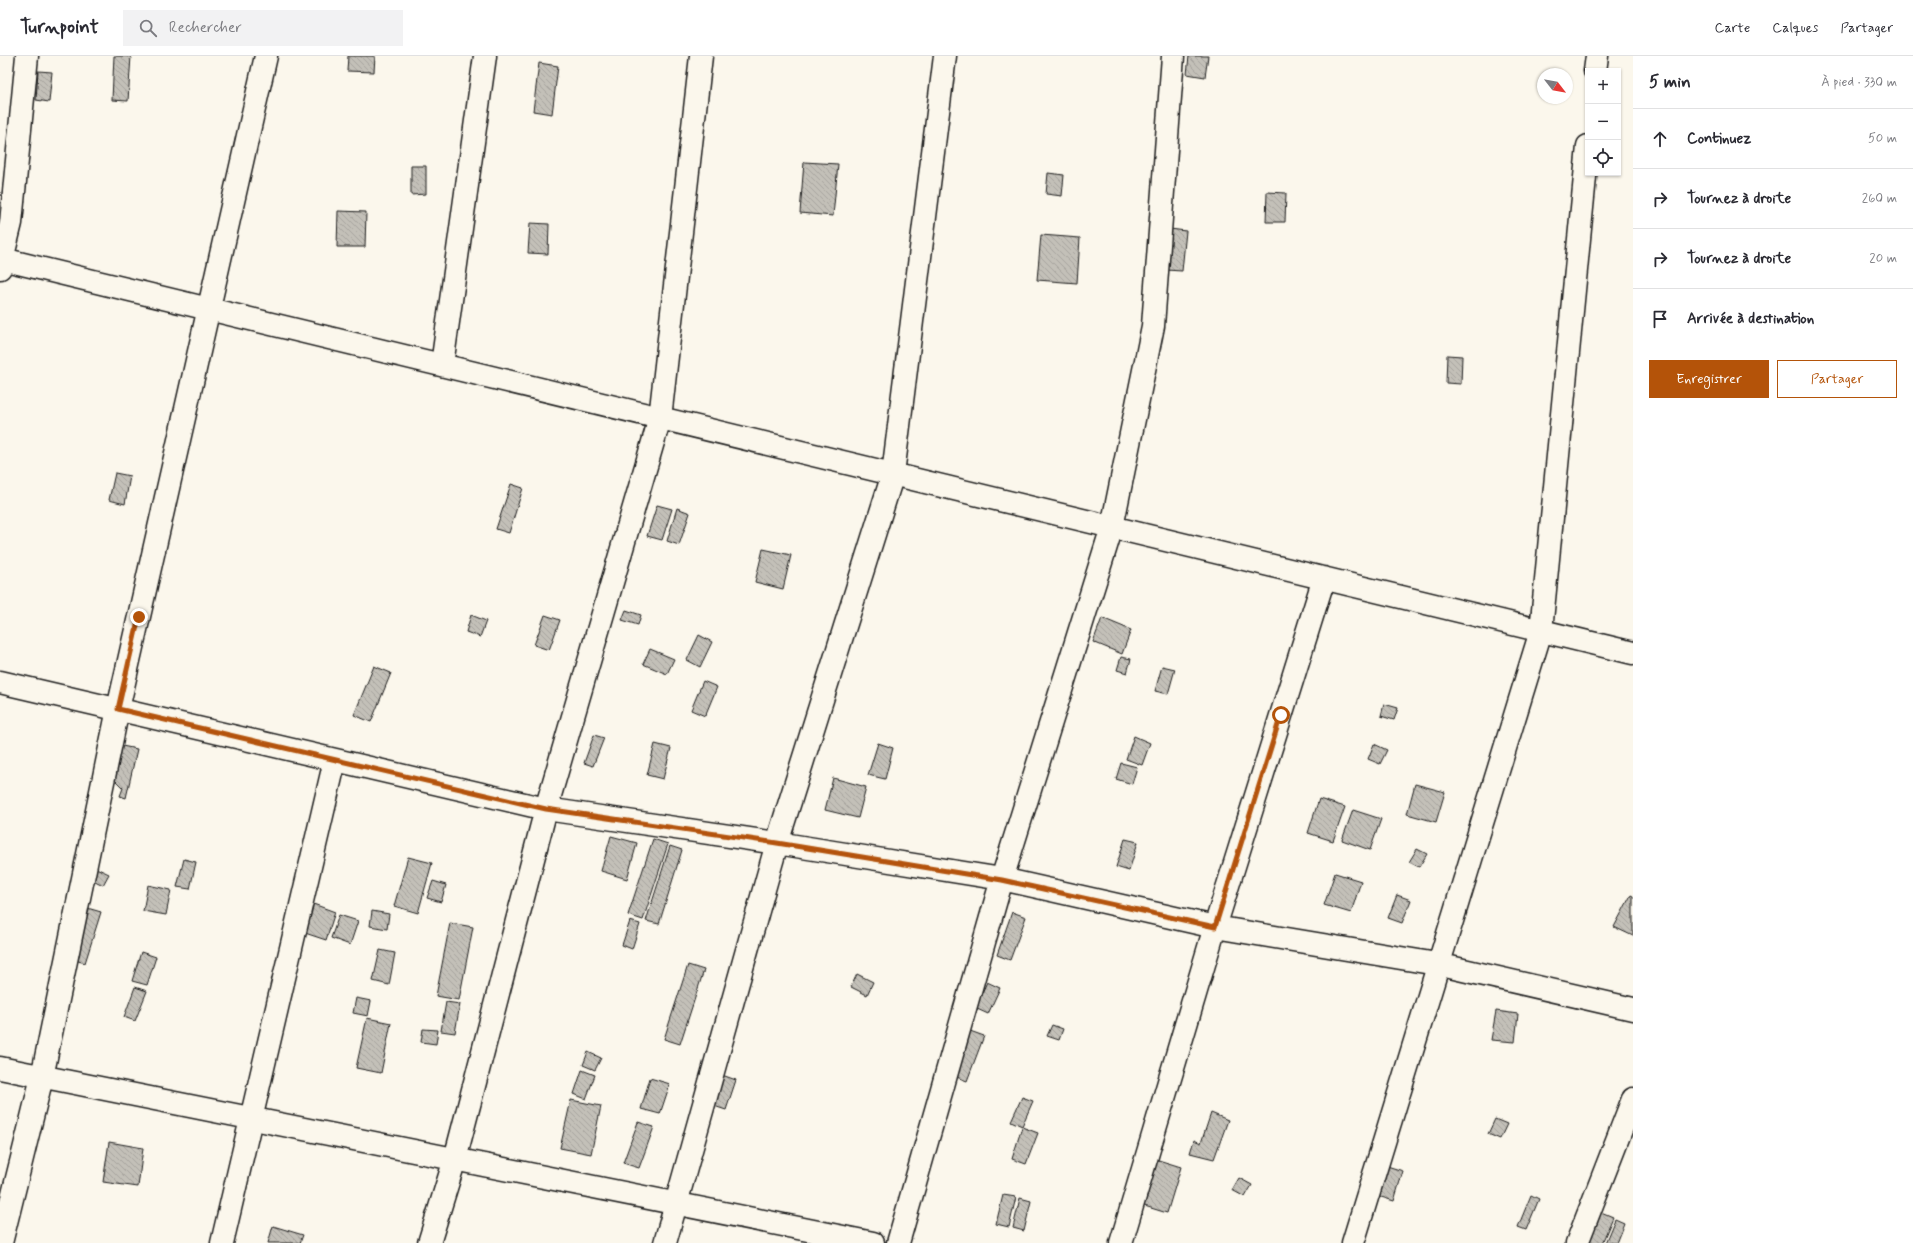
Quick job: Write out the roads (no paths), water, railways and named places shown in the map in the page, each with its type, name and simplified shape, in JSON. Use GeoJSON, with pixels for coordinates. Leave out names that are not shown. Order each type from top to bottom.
{"type":"FeatureCollection","features":[{"type":"Feature","properties":{"kind":"street"},"geometry":{"type":"LineString","coordinates":[[27,56],[12,223],[1,264],[209,309],[1633,653]]}},
{"type":"Feature","properties":{"kind":"street"},"geometry":{"type":"LineString","coordinates":[[1,1243],[42,1077],[118,709],[266,56]]}},
{"type":"Feature","properties":{"kind":"street"},"geometry":{"type":"LineString","coordinates":[[442,365],[485,56]]}},
{"type":"Feature","properties":{"kind":"street"},"geometry":{"type":"LineString","coordinates":[[430,1243],[455,1159],[546,809],[660,418],[701,56]]}},
{"type":"Feature","properties":{"kind":"street"},"geometry":{"type":"LineString","coordinates":[[665,1243],[777,843],[893,474],[945,56]]}},
{"type":"Feature","properties":{"kind":"street"},"geometry":{"type":"LineString","coordinates":[[898,1243],[1002,880],[1112,527],[1153,326],[1173,56]]}},
{"type":"Feature","properties":{"kind":"street"},"geometry":{"type":"LineString","coordinates":[[1595,68],[1597,56]]}},
{"type":"Feature","properties":{"kind":"street"},"geometry":{"type":"LineString","coordinates":[[1353,1243],[1437,964],[1541,631],[1585,176]]}},
{"type":"Feature","properties":{"kind":"street"},"geometry":{"type":"LineString","coordinates":[[1121,1243],[1215,927],[1324,578]]}},
{"type":"Feature","properties":{"kind":"street"},"geometry":{"type":"LineString","coordinates":[[0,682],[546,809],[777,843],[1002,880],[1215,927],[1437,964],[1633,1010]]}},
{"type":"Feature","properties":{"kind":"street"},"geometry":{"type":"LineString","coordinates":[[222,1243],[335,760]]}},
{"type":"Feature","properties":{"kind":"street"},"geometry":{"type":"LineString","coordinates":[[0,1068],[873,1243]]}},
{"type":"Feature","properties":{"kind":"street"},"geometry":{"type":"LineString","coordinates":[[1577,1243],[1633,1099]]}}]}
